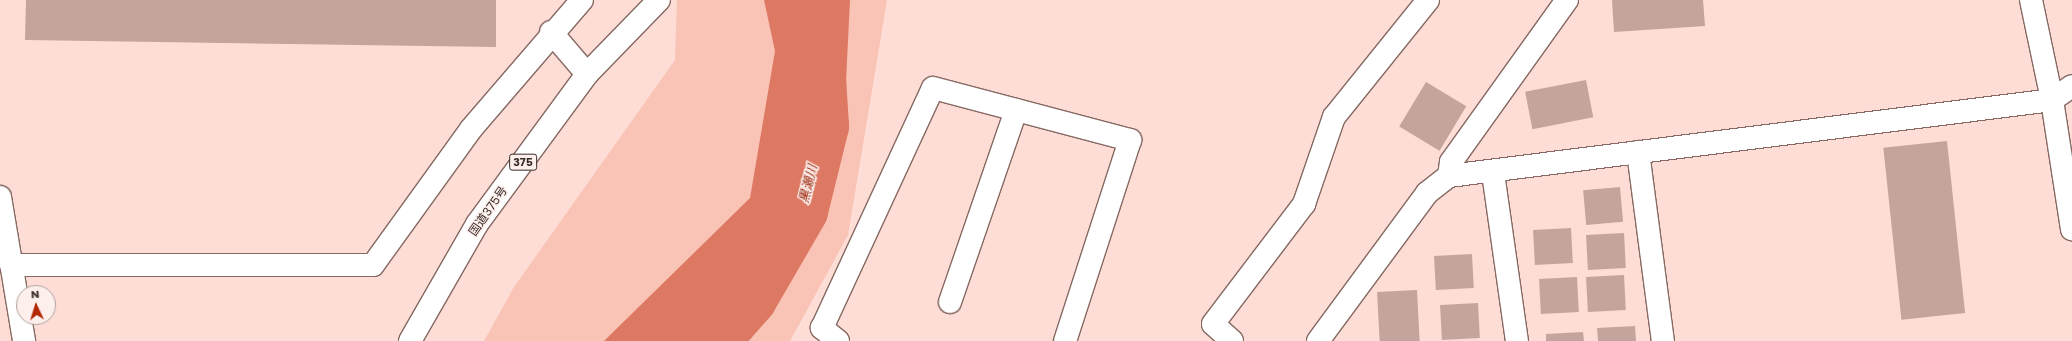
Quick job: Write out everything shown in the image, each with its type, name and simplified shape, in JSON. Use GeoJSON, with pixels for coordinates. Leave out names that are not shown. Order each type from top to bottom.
{"type":"FeatureCollection","features":[{"type":"Feature","properties":{"kind":"main road"},"geometry":{"type":"LineString","coordinates":[[11,265],[373,264],[471,129],[551,32],[582,0]]}},
{"type":"Feature","properties":{"kind":"main road","name":"国道375号"},"geometry":{"type":"LineString","coordinates":[[410,341],[477,224],[587,74],[659,0]]}},
{"type":"Feature","properties":{"kind":"main road"},"geometry":{"type":"LineString","coordinates":[[1232,341],[1213,324],[1304,204],[1334,117],[1428,0]]}},
{"type":"Feature","properties":{"kind":"main road"},"geometry":{"type":"LineString","coordinates":[[1449,176],[1452,162],[1567,0]]}},
{"type":"Feature","properties":{"kind":"main road"},"geometry":{"type":"LineString","coordinates":[[2031,0],[2052,100],[2072,229]]}},
{"type":"Feature","properties":{"kind":"main road"},"geometry":{"type":"LineString","coordinates":[[551,32],[587,74]]}},
{"type":"Feature","properties":{"kind":"main road"},"geometry":{"type":"LineString","coordinates":[[1318,341],[1427,193],[1449,176],[1494,173],[1638,152],[2052,100],[2072,86]]}},
{"type":"Feature","properties":{"kind":"main road"},"geometry":{"type":"LineString","coordinates":[[838,341],[822,328],[934,88],[1130,140],[1065,341]]}},
{"type":"Feature","properties":{"kind":"main road"},"geometry":{"type":"LineString","coordinates":[[950,302],[1016,110]]}},
{"type":"Feature","properties":{"kind":"main road"},"geometry":{"type":"LineString","coordinates":[[1638,152],[1663,341]]}},
{"type":"Feature","properties":{"kind":"main road"},"geometry":{"type":"LineString","coordinates":[[1494,173],[1517,341]]}},
{"type":"Feature","properties":{"kind":"main road"},"geometry":{"type":"LineString","coordinates":[[0,197],[24,341]]}},
{"type":"Feature","properties":{"kind":"shaded area"},"geometry":{"type":"Polygon","coordinates":[[[677,0],[887,0],[848,235],[790,341],[484,341],[514,287],[675,60],[677,0]]]}},
{"type":"Feature","properties":{"kind":"water"},"geometry":{"type":"Polygon","coordinates":[[[764,0],[850,0],[844,122],[756,291],[719,341],[604,341],[750,198],[775,51],[764,0]]]}},
{"type":"Feature","properties":{"kind":"building"},"geometry":{"type":"Polygon","coordinates":[[[26,0],[496,0],[496,47],[25,40],[26,0]]]}},
{"type":"Feature","properties":{"kind":"building"},"geometry":{"type":"Polygon","coordinates":[[[1612,0],[1703,0],[1705,26],[1614,32],[1612,0]]]}},
{"type":"Feature","properties":{"kind":"building"},"geometry":{"type":"Polygon","coordinates":[[[1586,80],[1593,117],[1532,129],[1525,92],[1586,80]]]}},
{"type":"Feature","properties":{"kind":"building"},"geometry":{"type":"Polygon","coordinates":[[[1426,82],[1466,106],[1440,151],[1399,127],[1426,82]]]}},
{"type":"Feature","properties":{"kind":"building"},"geometry":{"type":"Polygon","coordinates":[[[1947,141],[1965,313],[1901,320],[1883,148],[1947,141]]]}},
{"type":"Feature","properties":{"kind":"building"},"geometry":{"type":"Polygon","coordinates":[[[1620,187],[1623,222],[1586,225],[1583,190],[1620,187]]]}},
{"type":"Feature","properties":{"kind":"building"},"geometry":{"type":"Polygon","coordinates":[[[1571,228],[1573,263],[1535,265],[1533,230],[1571,228]]]}},
{"type":"Feature","properties":{"kind":"building"},"geometry":{"type":"Polygon","coordinates":[[[1624,233],[1626,268],[1588,270],[1586,235],[1624,233]]]}},
{"type":"Feature","properties":{"kind":"building"},"geometry":{"type":"Polygon","coordinates":[[[1472,254],[1474,288],[1436,290],[1434,256],[1472,254]]]}},
{"type":"Feature","properties":{"kind":"building"},"geometry":{"type":"Polygon","coordinates":[[[1624,275],[1626,310],[1588,312],[1586,277],[1624,275]]]}},
{"type":"Feature","properties":{"kind":"building"},"geometry":{"type":"Polygon","coordinates":[[[1577,277],[1579,312],[1541,314],[1539,279],[1577,277]]]}},
{"type":"Feature","properties":{"kind":"building"},"geometry":{"type":"Polygon","coordinates":[[[1417,290],[1420,341],[1380,341],[1377,292],[1417,290]]]}},
{"type":"Feature","properties":{"kind":"building"},"geometry":{"type":"Polygon","coordinates":[[[1478,303],[1480,338],[1442,340],[1440,305],[1478,303]]]}},
{"type":"Feature","properties":{"kind":"building"},"geometry":{"type":"Polygon","coordinates":[[[1635,326],[1636,341],[1598,341],[1597,328],[1635,326]]]}},
{"type":"Feature","properties":{"kind":"building"},"geometry":{"type":"Polygon","coordinates":[[[1583,332],[1584,341],[1546,341],[1546,334],[1583,332]]]}},
{"type":"Feature","properties":{"kind":"waterway","name":"黒瀬川"},"geometry":{"type":"LineString","coordinates":[[714,341],[751,299],[802,211],[823,126],[815,0]]}}]}
